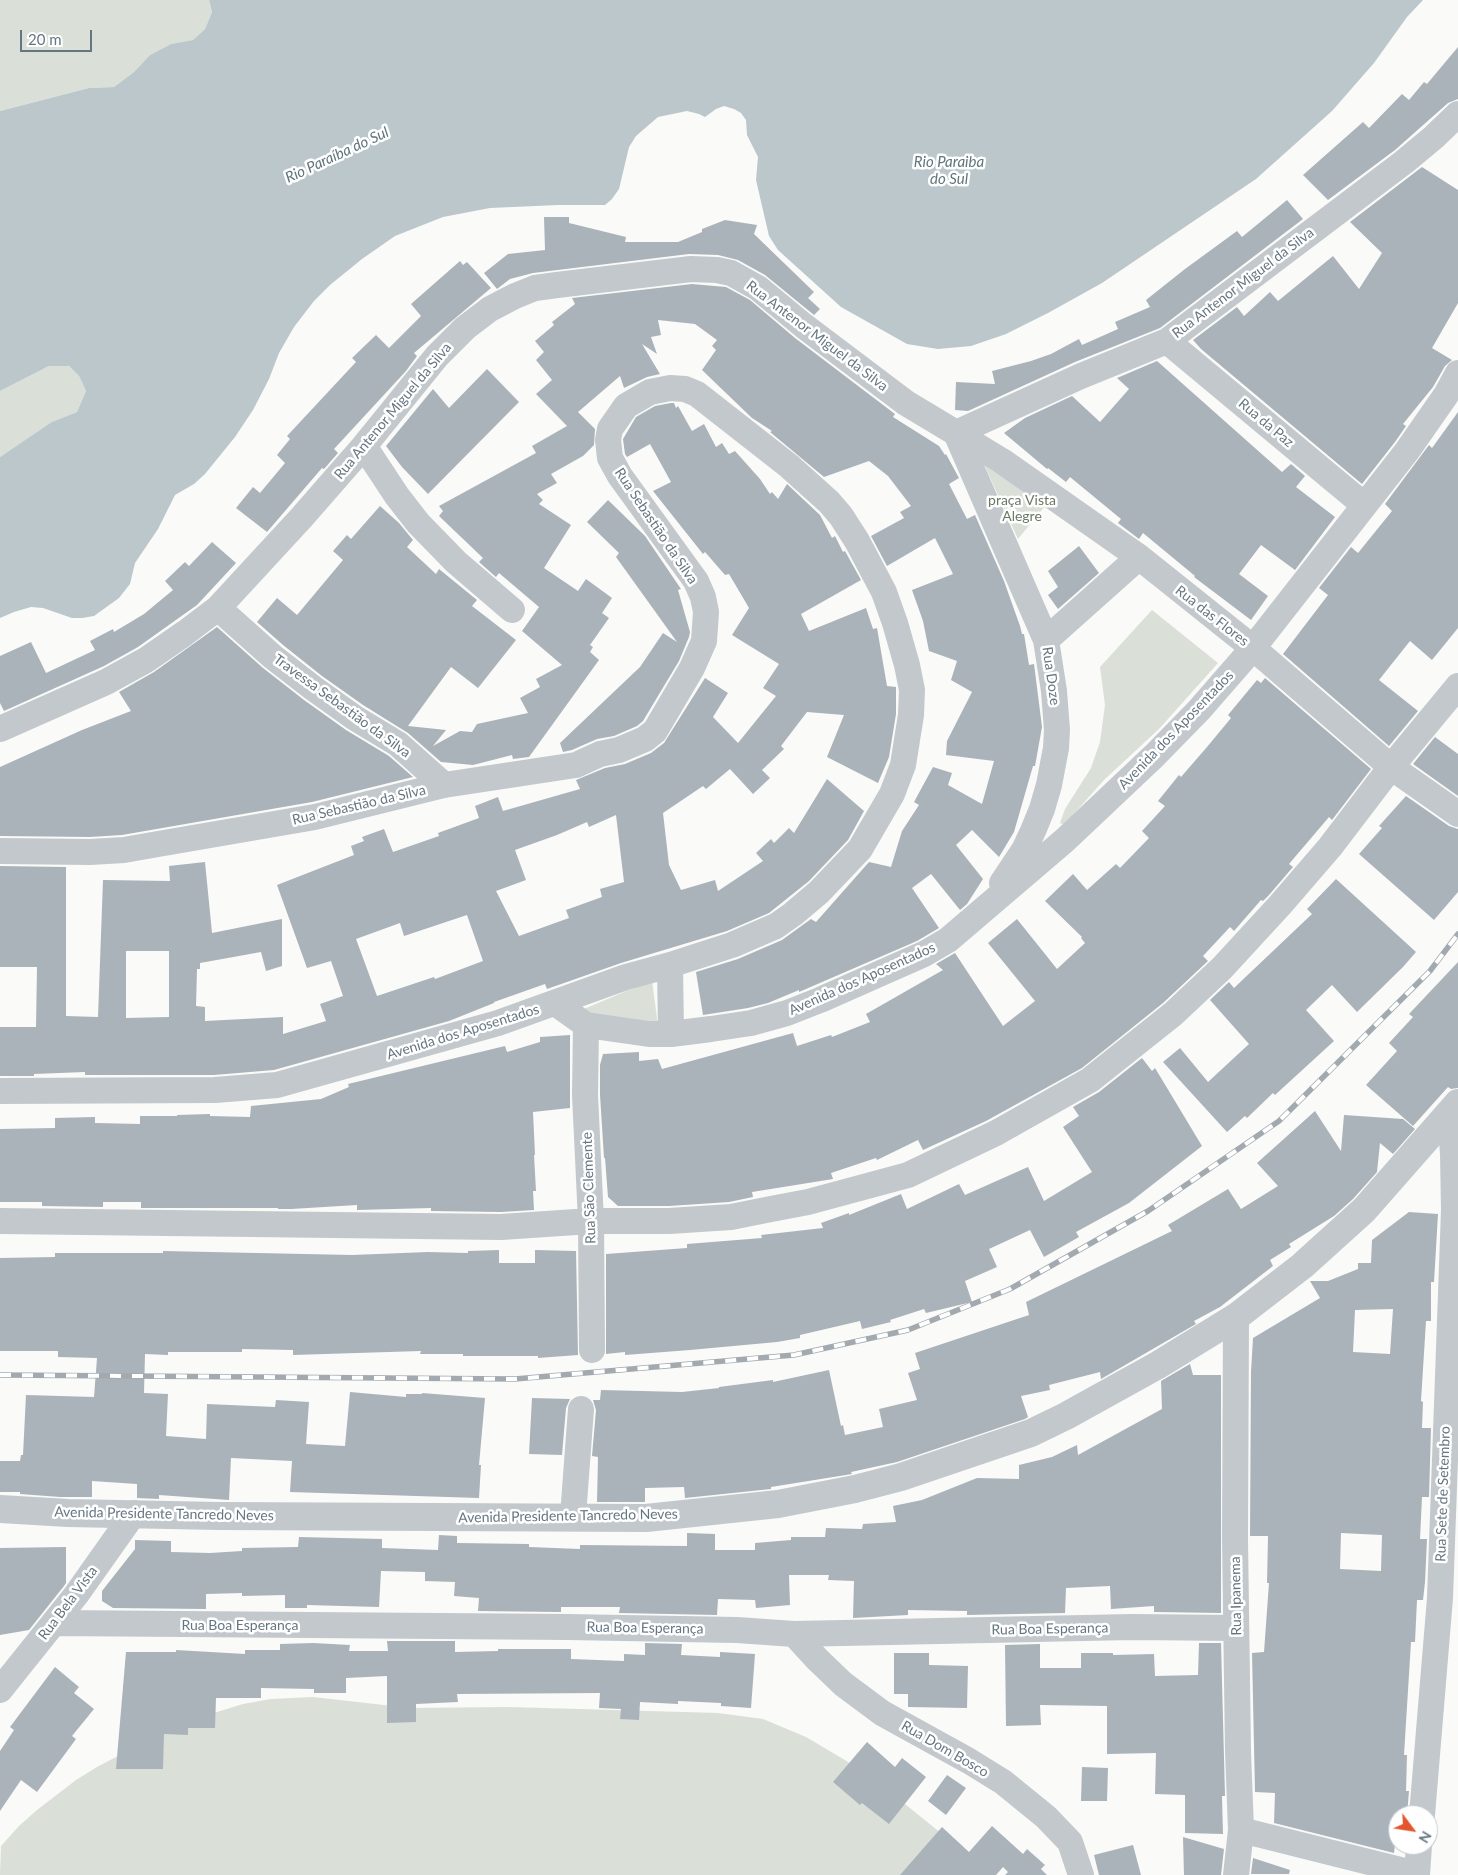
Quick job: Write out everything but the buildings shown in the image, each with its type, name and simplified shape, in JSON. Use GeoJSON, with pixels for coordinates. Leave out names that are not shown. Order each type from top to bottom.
{"type":"FeatureCollection","features":[{"type":"Feature","properties":{"kind":"street","name":"Rua Antenor Miguel da Silva"},"geometry":{"type":"LineString","coordinates":[[0,729],[106,682],[146,660],[185,634],[218,608],[364,446],[437,356],[465,328],[490,309],[515,296],[535,288],[691,269],[718,270],[731,274],[746,280],[906,402],[956,433],[1081,376],[1167,340],[1404,162],[1458,114]]}},
{"type":"Feature","properties":{"kind":"street","name":"Rua da Paz"},"geometry":{"type":"LineString","coordinates":[[1167,340],[1364,505]]}},
{"type":"Feature","properties":{"kind":"street","name":"Avenida dos Aposentados"},"geometry":{"type":"LineString","coordinates":[[0,1091],[215,1090],[277,1085],[454,1036],[555,1003],[586,1025],[649,1034],[671,1034],[751,1023],[787,1013],[820,1000],[924,954],[948,940],[1064,840],[1199,710],[1253,648],[1407,451],[1446,395],[1458,373]]}},
{"type":"Feature","properties":{"kind":"street","name":"Rua Sebastião da Silva"},"geometry":{"type":"LineString","coordinates":[[0,851],[90,852],[124,850],[315,817],[444,785],[576,765],[600,754],[620,750],[634,744],[655,731],[686,680],[704,641],[706,612],[703,597],[696,581],[620,476],[610,458],[608,440],[610,429],[626,406],[650,392],[670,388],[685,389],[697,394],[789,466],[829,502],[841,516],[857,541],[884,592],[907,665],[912,690],[911,715],[903,765],[892,794],[860,849],[840,871],[794,914],[776,926],[732,945],[626,977],[555,1003]]}},
{"type":"Feature","properties":{"kind":"street","name":"Rua das Flores"},"geometry":{"type":"LineString","coordinates":[[956,433],[1002,461],[1139,557],[1253,648],[1391,767],[1458,814]]}},
{"type":"Feature","properties":{"kind":"street","name":"Rua Doze"},"geometry":{"type":"LineString","coordinates":[[956,433],[1046,640],[1054,691],[1057,730],[1056,748],[1042,808],[1024,850],[1009,874],[976,917]]}},
{"type":"Feature","properties":{"kind":"street"},"geometry":{"type":"LineString","coordinates":[[364,446],[418,522],[456,562],[512,610]]}},
{"type":"Feature","properties":{"kind":"street"},"geometry":{"type":"LineString","coordinates":[[1046,640],[1139,557]]}},
{"type":"Feature","properties":{"kind":"street","name":"Travessa Sebastião da Silva"},"geometry":{"type":"LineString","coordinates":[[218,608],[273,657],[306,683],[354,718],[398,744],[444,785]]}},
{"type":"Feature","properties":{"kind":"street"},"geometry":{"type":"LineString","coordinates":[[0,1221],[501,1227],[591,1221],[669,1221],[731,1217],[844,1192],[908,1175],[996,1133],[1090,1080],[1173,1014],[1248,941],[1330,846],[1391,767],[1458,686]]}},
{"type":"Feature","properties":{"kind":"street"},"geometry":{"type":"LineString","coordinates":[[670,965],[671,1034]]}},
{"type":"Feature","properties":{"kind":"street","name":"Rua São Clemente"},"geometry":{"type":"LineString","coordinates":[[586,1025],[585,1095],[591,1221],[592,1350]]}},
{"type":"Feature","properties":{"kind":"street","name":"Rua Sete de Setembro"},"geometry":{"type":"LineString","coordinates":[[1423,1805],[1449,1599],[1456,1211],[1453,1154],[1454,1107]]}},
{"type":"Feature","properties":{"kind":"street","name":"Avenida Presidente Tancredo Neves"},"geometry":{"type":"LineString","coordinates":[[0,1509],[68,1513],[219,1516],[421,1518],[573,1516],[646,1518],[734,1509],[813,1498],[901,1477],[950,1462],[1040,1429],[1158,1365],[1236,1317],[1302,1266],[1364,1210],[1454,1107]]}},
{"type":"Feature","properties":{"kind":"street","name":"Rua Ipanema"},"geometry":{"type":"LineString","coordinates":[[1236,1317],[1236,1628],[1241,1830],[1236,1875]]}},
{"type":"Feature","properties":{"kind":"street"},"geometry":{"type":"LineString","coordinates":[[573,1516],[581,1409]]}},
{"type":"Feature","properties":{"kind":"street","name":"Rua Bela Vista"},"geometry":{"type":"LineString","coordinates":[[0,1689],[54,1623],[134,1514]]}},
{"type":"Feature","properties":{"kind":"street","name":"Rua Boa Esperança"},"geometry":{"type":"LineString","coordinates":[[54,1623],[567,1627],[738,1630],[794,1634],[1132,1627],[1236,1628]]}},
{"type":"Feature","properties":{"kind":"street","name":"Rua Dom Bosco"},"geometry":{"type":"LineString","coordinates":[[794,1634],[817,1660],[843,1684],[882,1713],[969,1760],[1003,1782],[1046,1817],[1070,1842],[1074,1871]]}},
{"type":"Feature","properties":{"kind":"street"},"geometry":{"type":"LineString","coordinates":[[1241,1830],[1417,1874],[1418,1855]]}},
{"type":"Feature","properties":{"kind":"green space"},"geometry":{"type":"Polygon","coordinates":[[[0,0],[209,0],[212,12],[205,29],[193,40],[171,44],[150,55],[134,72],[114,87],[89,88],[0,111],[0,0]]]}},
{"type":"Feature","properties":{"kind":"green space"},"geometry":{"type":"Polygon","coordinates":[[[49,366],[69,366],[79,376],[86,391],[77,412],[53,422],[0,457],[0,391],[49,366]]]}},
{"type":"Feature","properties":{"kind":"green space","name":"praça Vista Alegre"},"geometry":{"type":"Polygon","coordinates":[[[983,462],[1045,506],[1018,539],[983,462]]]}},
{"type":"Feature","properties":{"kind":"green space"},"geometry":{"type":"Polygon","coordinates":[[[1152,610],[1218,663],[1159,729],[1104,780],[1064,825],[1060,823],[1065,809],[1091,768],[1100,742],[1105,705],[1100,667],[1152,610]]]}},
{"type":"Feature","properties":{"kind":"green space"},"geometry":{"type":"Polygon","coordinates":[[[652,980],[658,1026],[577,1012],[652,980]]]}},
{"type":"Feature","properties":{"kind":"green space"},"geometry":{"type":"Polygon","coordinates":[[[313,1697],[410,1708],[509,1707],[718,1713],[763,1719],[806,1737],[865,1772],[947,1838],[964,1875],[0,1875],[1,1846],[37,1810],[76,1780],[97,1767],[135,1747],[204,1716],[243,1704],[271,1699],[313,1697]]]}},
{"type":"Feature","properties":{"kind":"water","name":"Rio Paraiba do Sul"},"geometry":{"type":"Polygon","coordinates":[[[209,0],[1423,0],[1407,17],[1374,63],[1332,111],[1256,179],[1102,283],[1006,334],[971,346],[938,349],[907,344],[841,307],[778,250],[769,236],[756,180],[758,157],[747,135],[746,120],[741,113],[724,106],[705,117],[687,111],[658,117],[636,136],[629,147],[619,189],[605,205],[490,208],[443,217],[395,236],[362,259],[330,285],[314,301],[294,327],[279,353],[269,379],[253,410],[235,437],[205,474],[194,484],[175,495],[158,529],[135,563],[130,584],[119,598],[94,616],[72,618],[43,608],[31,607],[0,618],[0,457],[52,422],[77,412],[86,391],[79,376],[69,366],[49,366],[0,391],[0,111],[89,88],[114,87],[134,72],[150,55],[171,44],[193,40],[205,29],[212,12],[209,0]]]}},
{"type":"Feature","properties":{"kind":"railway"},"geometry":{"type":"LineString","coordinates":[[0,1375],[515,1379],[794,1355],[908,1330],[1010,1289],[1148,1211],[1279,1121],[1430,971],[1458,934]]}},
{"type":"Feature","properties":{"kind":"water label","name":"Rio Paraíba do Sul"},"geometry":{"type":"Point","coordinates":[337,155]}}]}
